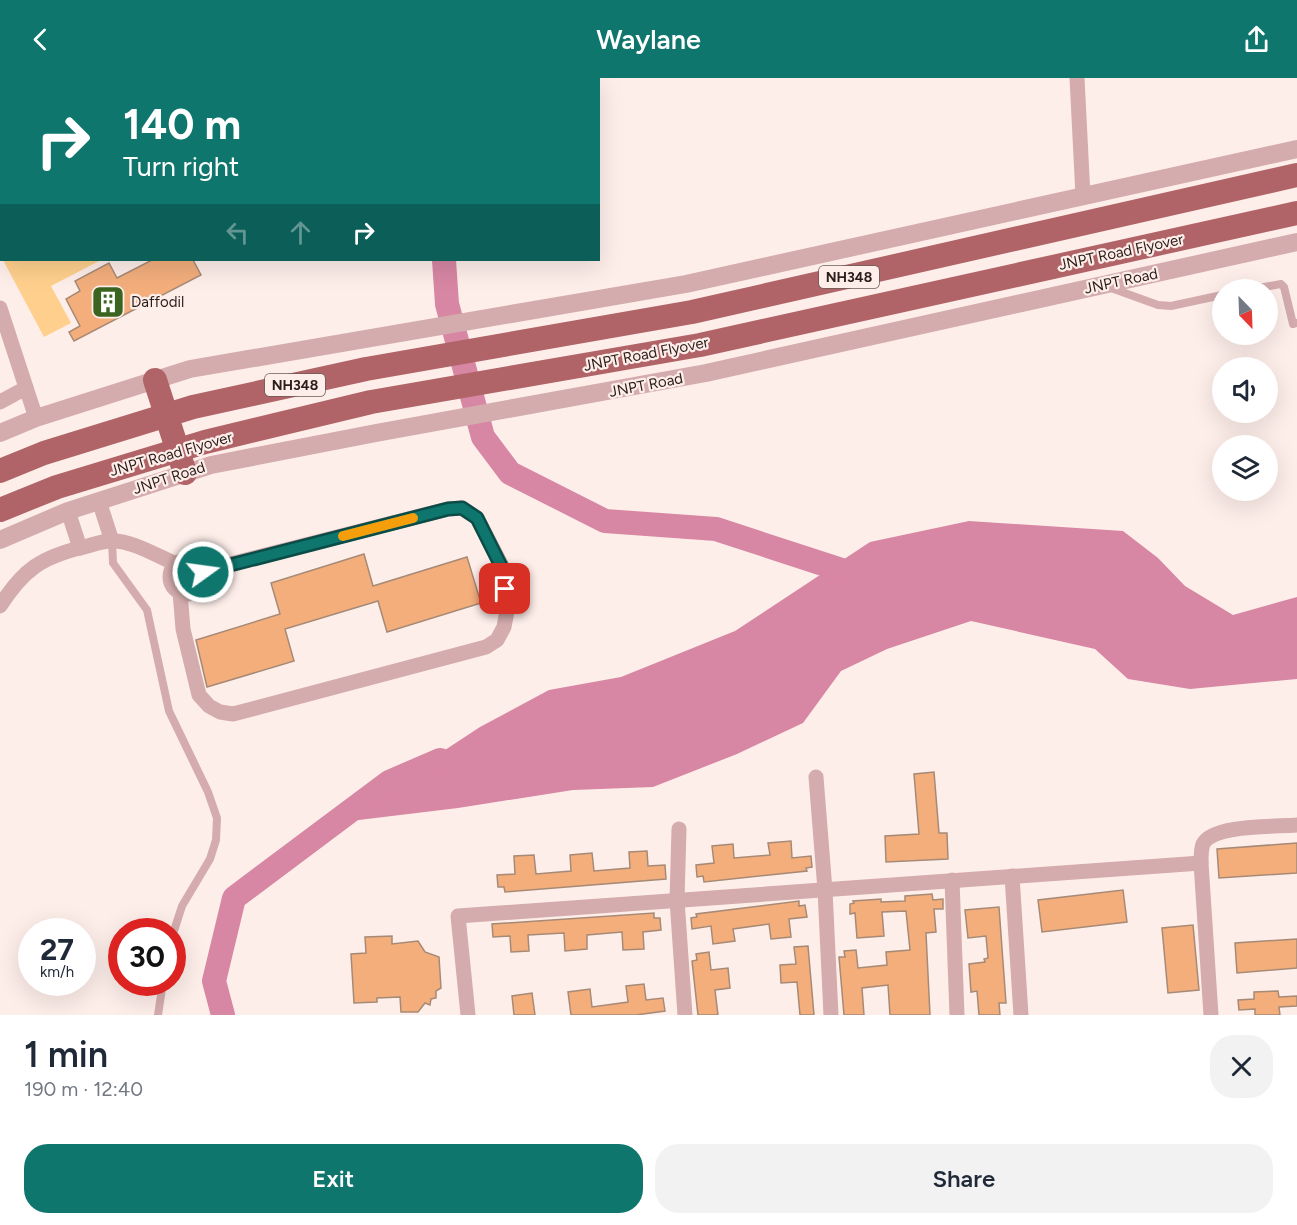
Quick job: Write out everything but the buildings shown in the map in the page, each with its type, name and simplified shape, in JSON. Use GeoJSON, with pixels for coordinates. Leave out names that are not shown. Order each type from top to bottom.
{"type":"FeatureCollection","features":[{"type":"Feature","properties":{"kind":"highway","name":"NH348"},"geometry":{"type":"LineString","coordinates":[[0,471],[44,453],[193,407],[398,364],[692,312],[1297,175]]}},
{"type":"Feature","properties":{"kind":"highway","name":"JNPT Road Flyover"},"geometry":{"type":"LineString","coordinates":[[0,510],[57,487],[204,442],[371,402],[700,345],[1297,213]]}},
{"type":"Feature","properties":{"kind":"highway"},"geometry":{"type":"LineString","coordinates":[[155,380],[185,473]]}},
{"type":"Feature","properties":{"kind":"street"},"geometry":{"type":"LineString","coordinates":[[1077,78],[1083,196]]}},
{"type":"Feature","properties":{"kind":"street"},"geometry":{"type":"LineString","coordinates":[[0,433],[36,418],[190,369],[686,284],[1297,149]]}},
{"type":"Feature","properties":{"kind":"street","name":"JNPT Road"},"geometry":{"type":"LineString","coordinates":[[0,540],[68,511],[211,465],[706,373],[1297,242]]}},
{"type":"Feature","properties":{"kind":"street"},"geometry":{"type":"LineString","coordinates":[[0,308],[36,418]]}},
{"type":"Feature","properties":{"kind":"street"},"geometry":{"type":"LineString","coordinates":[[0,402],[26,388]]}},
{"type":"Feature","properties":{"kind":"street"},"geometry":{"type":"LineString","coordinates":[[99,501],[112,540]]}},
{"type":"Feature","properties":{"kind":"street"},"geometry":{"type":"LineString","coordinates":[[180,592],[183,629],[199,695],[209,706],[220,712],[232,714],[486,647],[497,640],[504,627],[507,610],[502,568],[477,518],[462,508],[448,509],[203,572]]}},
{"type":"Feature","properties":{"kind":"street"},"geometry":{"type":"LineString","coordinates":[[68,511],[80,548]]}},
{"type":"Feature","properties":{"kind":"street"},"geometry":{"type":"LineString","coordinates":[[0,606],[11,588],[24,574],[49,557],[112,540],[136,547],[176,564]]}},
{"type":"Feature","properties":{"kind":"street"},"geometry":{"type":"LineString","coordinates":[[186,560],[201,567],[203,582],[196,591],[186,593],[176,589],[171,579],[176,564],[186,560]]}},
{"type":"Feature","properties":{"kind":"street"},"geometry":{"type":"LineString","coordinates":[[816,777],[825,890],[831,1015]]}},
{"type":"Feature","properties":{"kind":"street"},"geometry":{"type":"LineString","coordinates":[[1210,1015],[1201,862],[1203,844],[1213,835],[1226,830],[1297,825]]}},
{"type":"Feature","properties":{"kind":"street"},"geometry":{"type":"LineString","coordinates":[[679,829],[677,900],[685,1015]]}},
{"type":"Feature","properties":{"kind":"street"},"geometry":{"type":"LineString","coordinates":[[468,1015],[458,916],[1201,862]]}},
{"type":"Feature","properties":{"kind":"street"},"geometry":{"type":"LineString","coordinates":[[1012,876],[1021,1015]]}},
{"type":"Feature","properties":{"kind":"street"},"geometry":{"type":"LineString","coordinates":[[952,880],[957,1015]]}},
{"type":"Feature","properties":{"kind":"lane"},"geometry":{"type":"LineString","coordinates":[[1104,285],[1158,305],[1171,306],[1212,297]]}},
{"type":"Feature","properties":{"kind":"lane"},"geometry":{"type":"LineString","coordinates":[[1278,285],[1284,287],[1293,324],[1297,323]]}},
{"type":"Feature","properties":{"kind":"lane"},"geometry":{"type":"LineString","coordinates":[[112,540],[113,562],[147,610],[169,711],[208,792],[217,818],[216,840],[210,860],[182,906],[178,918]]}},
{"type":"Feature","properties":{"kind":"lane"},"geometry":{"type":"LineString","coordinates":[[158,1015],[161,996]]}},
{"type":"Feature","properties":{"kind":"shaded area"},"geometry":{"type":"Polygon","coordinates":[[[4,261],[99,261],[51,286],[71,323],[44,337],[4,261]]]}},
{"type":"Feature","properties":{"kind":"shaded area"},"geometry":{"type":"Polygon","coordinates":[[[969,521],[1123,531],[1158,558],[1185,586],[1233,615],[1297,597],[1297,679],[1190,689],[1128,679],[1095,649],[971,621],[887,649],[841,671],[803,723],[737,754],[653,787],[573,790],[458,808],[334,823],[480,727],[549,690],[621,677],[735,631],[870,542],[969,521]]]}},
{"type":"Feature","properties":{"kind":"waterway"},"geometry":{"type":"LineString","coordinates":[[444,261],[447,304],[483,437],[510,473],[605,521],[716,529],[863,577]]}},
{"type":"Feature","properties":{"kind":"waterway"},"geometry":{"type":"LineString","coordinates":[[223,1015],[214,981],[234,898],[389,782],[440,760]]}},
{"type":"Feature","properties":{"kind":"slow traffic"},"geometry":{"type":"LineString","coordinates":[[343,536],[413,518]]}},
{"type":"Feature","properties":{"kind":"place","name":"Daffodil"},"geometry":{"type":"Point","coordinates":[108,302]}},
{"type":"Feature","properties":{"kind":"route"},"geometry":{"type":"LineString","coordinates":[[203,572],[451,508],[462,508],[477,518],[502,568],[505,589]]}}]}
